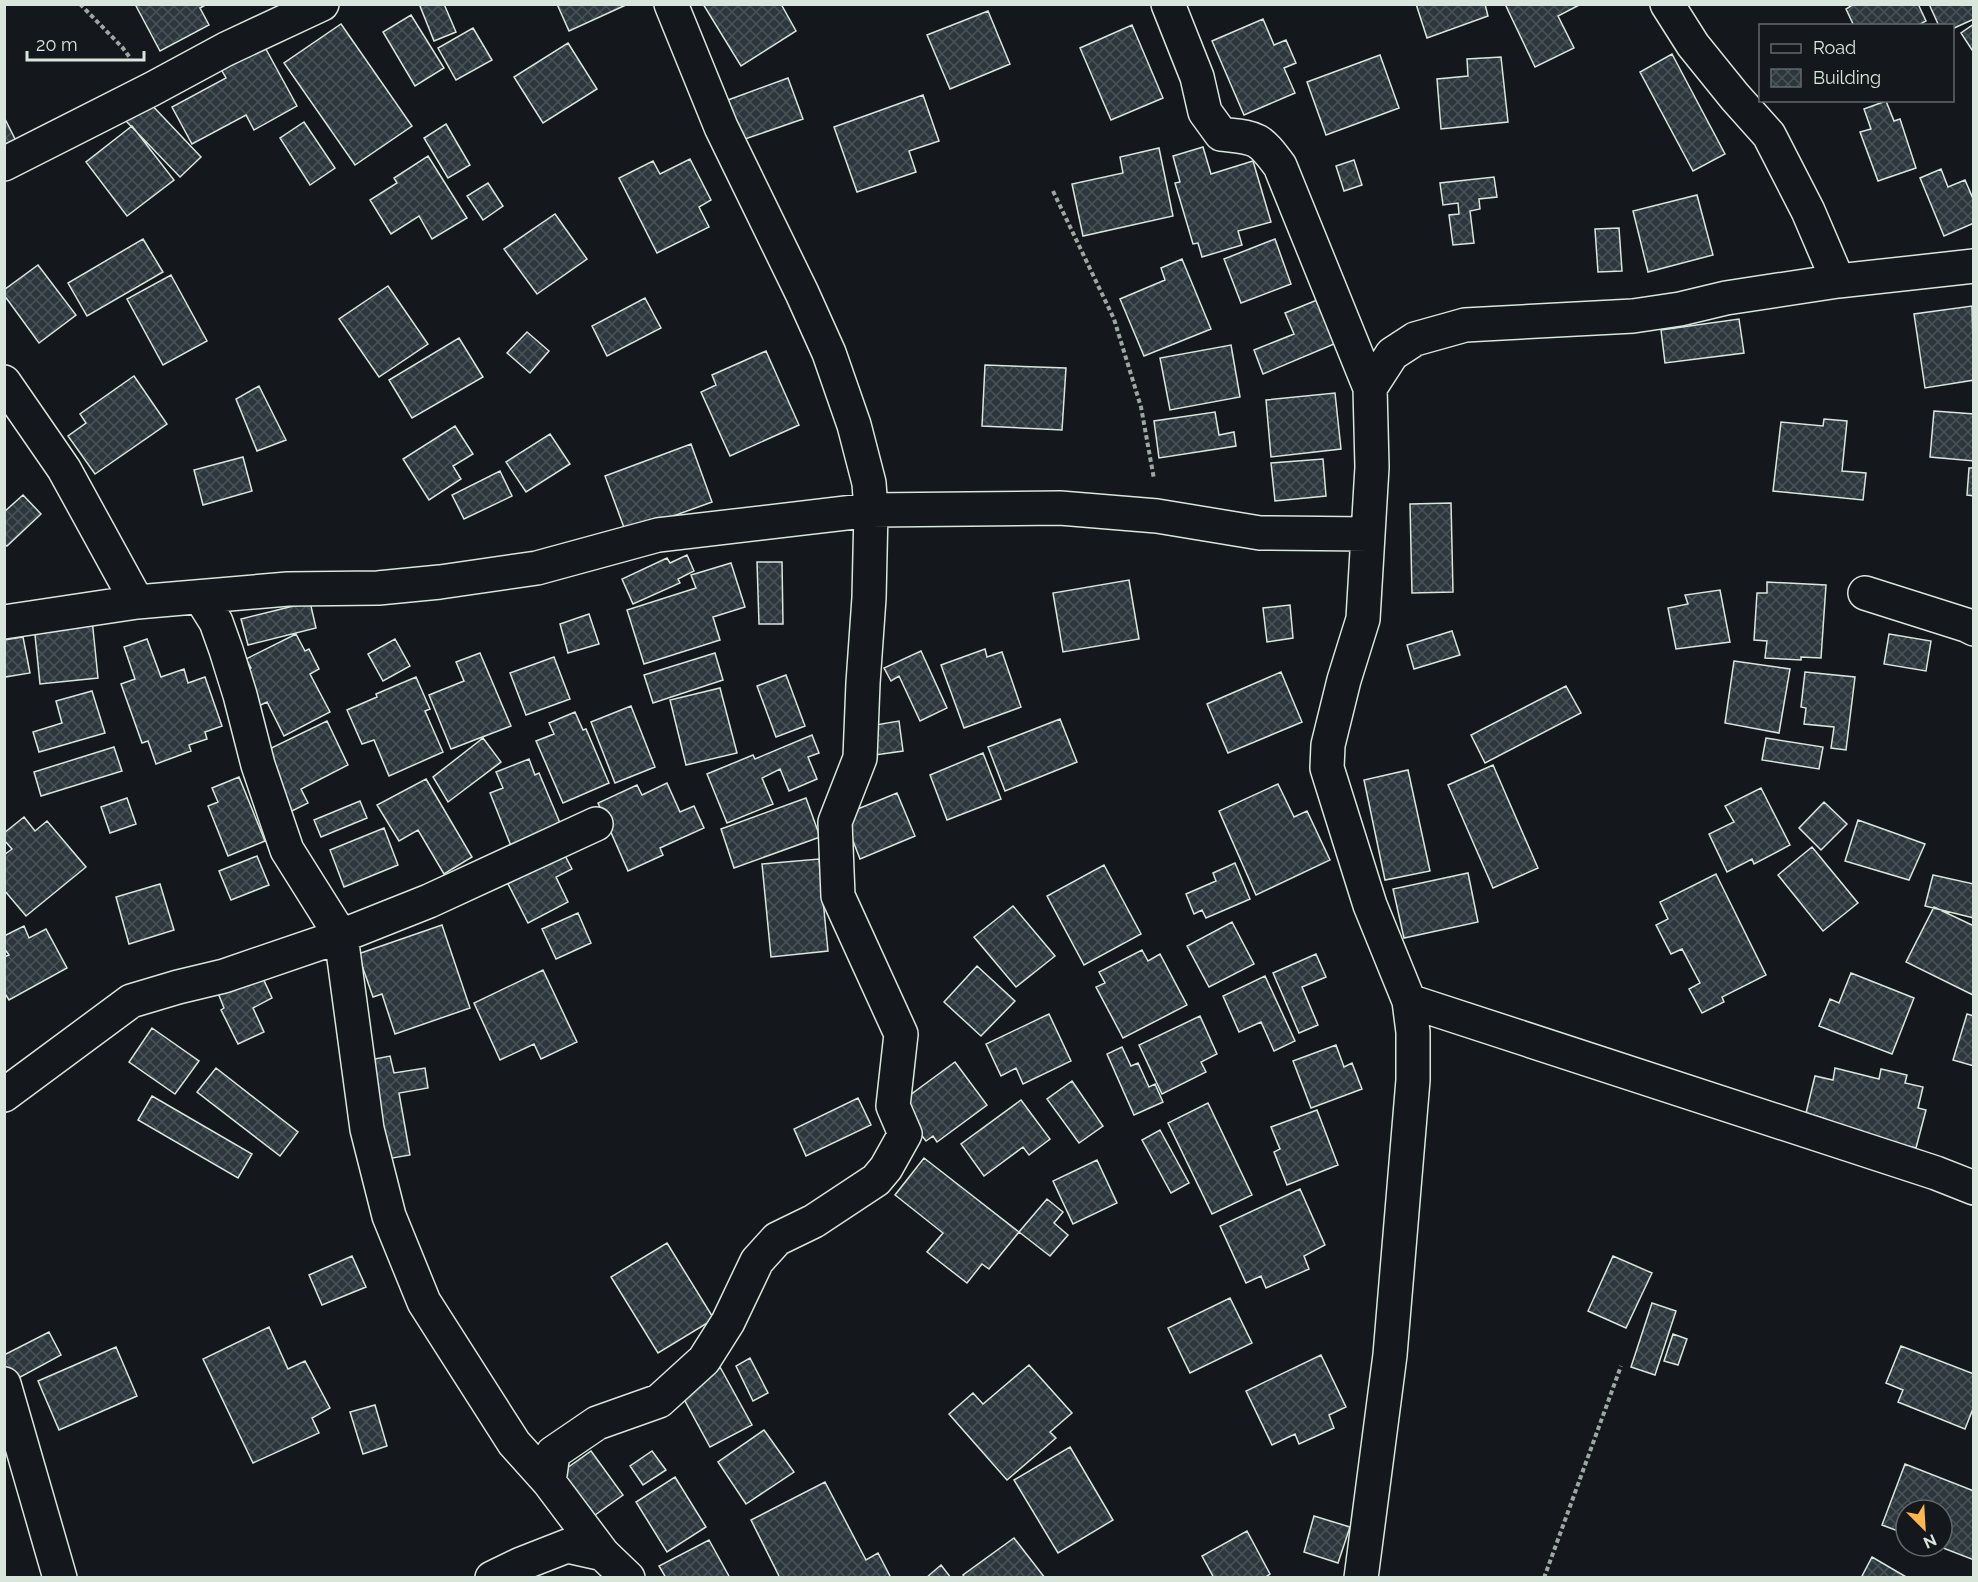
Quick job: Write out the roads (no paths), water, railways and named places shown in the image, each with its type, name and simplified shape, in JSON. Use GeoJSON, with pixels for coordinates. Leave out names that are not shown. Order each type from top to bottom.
{"type":"FeatureCollection","features":[{"type":"Feature","properties":{"kind":"street"},"geometry":{"type":"LineString","coordinates":[[4,164],[235,45],[322,4]]}},
{"type":"Feature","properties":{"kind":"street"},"geometry":{"type":"LineString","coordinates":[[549,1482],[553,1453],[597,1423],[659,1401],[704,1360],[728,1322],[757,1261],[777,1239],[814,1221],[876,1180],[886,1168],[905,1134],[893,1106],[902,1034],[838,896],[835,822],[860,758],[869,598],[871,510],[869,483],[854,425],[829,353],[721,127],[671,4]]}},
{"type":"Feature","properties":{"kind":"street"},"geometry":{"type":"LineString","coordinates":[[1168,4],[1197,77],[1205,112],[1221,134],[1253,137],[1266,147],[1280,166],[1370,388],[1372,467],[1363,619],[1344,680],[1328,745],[1327,768],[1370,905],[1409,1001],[1413,1032],[1413,1080],[1390,1355],[1361,1578]]}},
{"type":"Feature","properties":{"kind":"street"},"geometry":{"type":"LineString","coordinates":[[1667,4],[1693,45],[1769,135],[1808,211],[1838,280]]}},
{"type":"Feature","properties":{"kind":"street"},"geometry":{"type":"LineString","coordinates":[[1370,388],[1392,354],[1399,349],[1415,339],[1465,325],[1634,316],[1838,280],[1974,266]]}},
{"type":"Feature","properties":{"kind":"street"},"geometry":{"type":"LineString","coordinates":[[4,382],[64,469],[136,602]]}},
{"type":"Feature","properties":{"kind":"street"},"geometry":{"type":"LineString","coordinates":[[4,622],[136,602],[288,589],[378,588],[440,582],[537,568],[658,535],[871,510],[1060,508],[1157,516],[1260,533],[1368,534]]}},
{"type":"Feature","properties":{"kind":"street"},"geometry":{"type":"LineString","coordinates":[[1865,593],[1974,629]]}},
{"type":"Feature","properties":{"kind":"street"},"geometry":{"type":"LineString","coordinates":[[201,598],[216,622],[223,641],[258,765],[287,850],[309,889],[341,936],[367,1129],[389,1216],[424,1302],[514,1443],[549,1482],[603,1554],[628,1578]]}},
{"type":"Feature","properties":{"kind":"street"},"geometry":{"type":"LineString","coordinates":[[4,1095],[131,1001],[224,976],[341,936],[429,901],[596,824]]}},
{"type":"Feature","properties":{"kind":"street"},"geometry":{"type":"LineString","coordinates":[[1409,1001],[1974,1188]]}},
{"type":"Feature","properties":{"kind":"street"},"geometry":{"type":"LineString","coordinates":[[4,1384],[60,1578]]}},
{"type":"Feature","properties":{"kind":"street"},"geometry":{"type":"LineString","coordinates":[[492,1578],[567,1546],[603,1554]]}}]}
